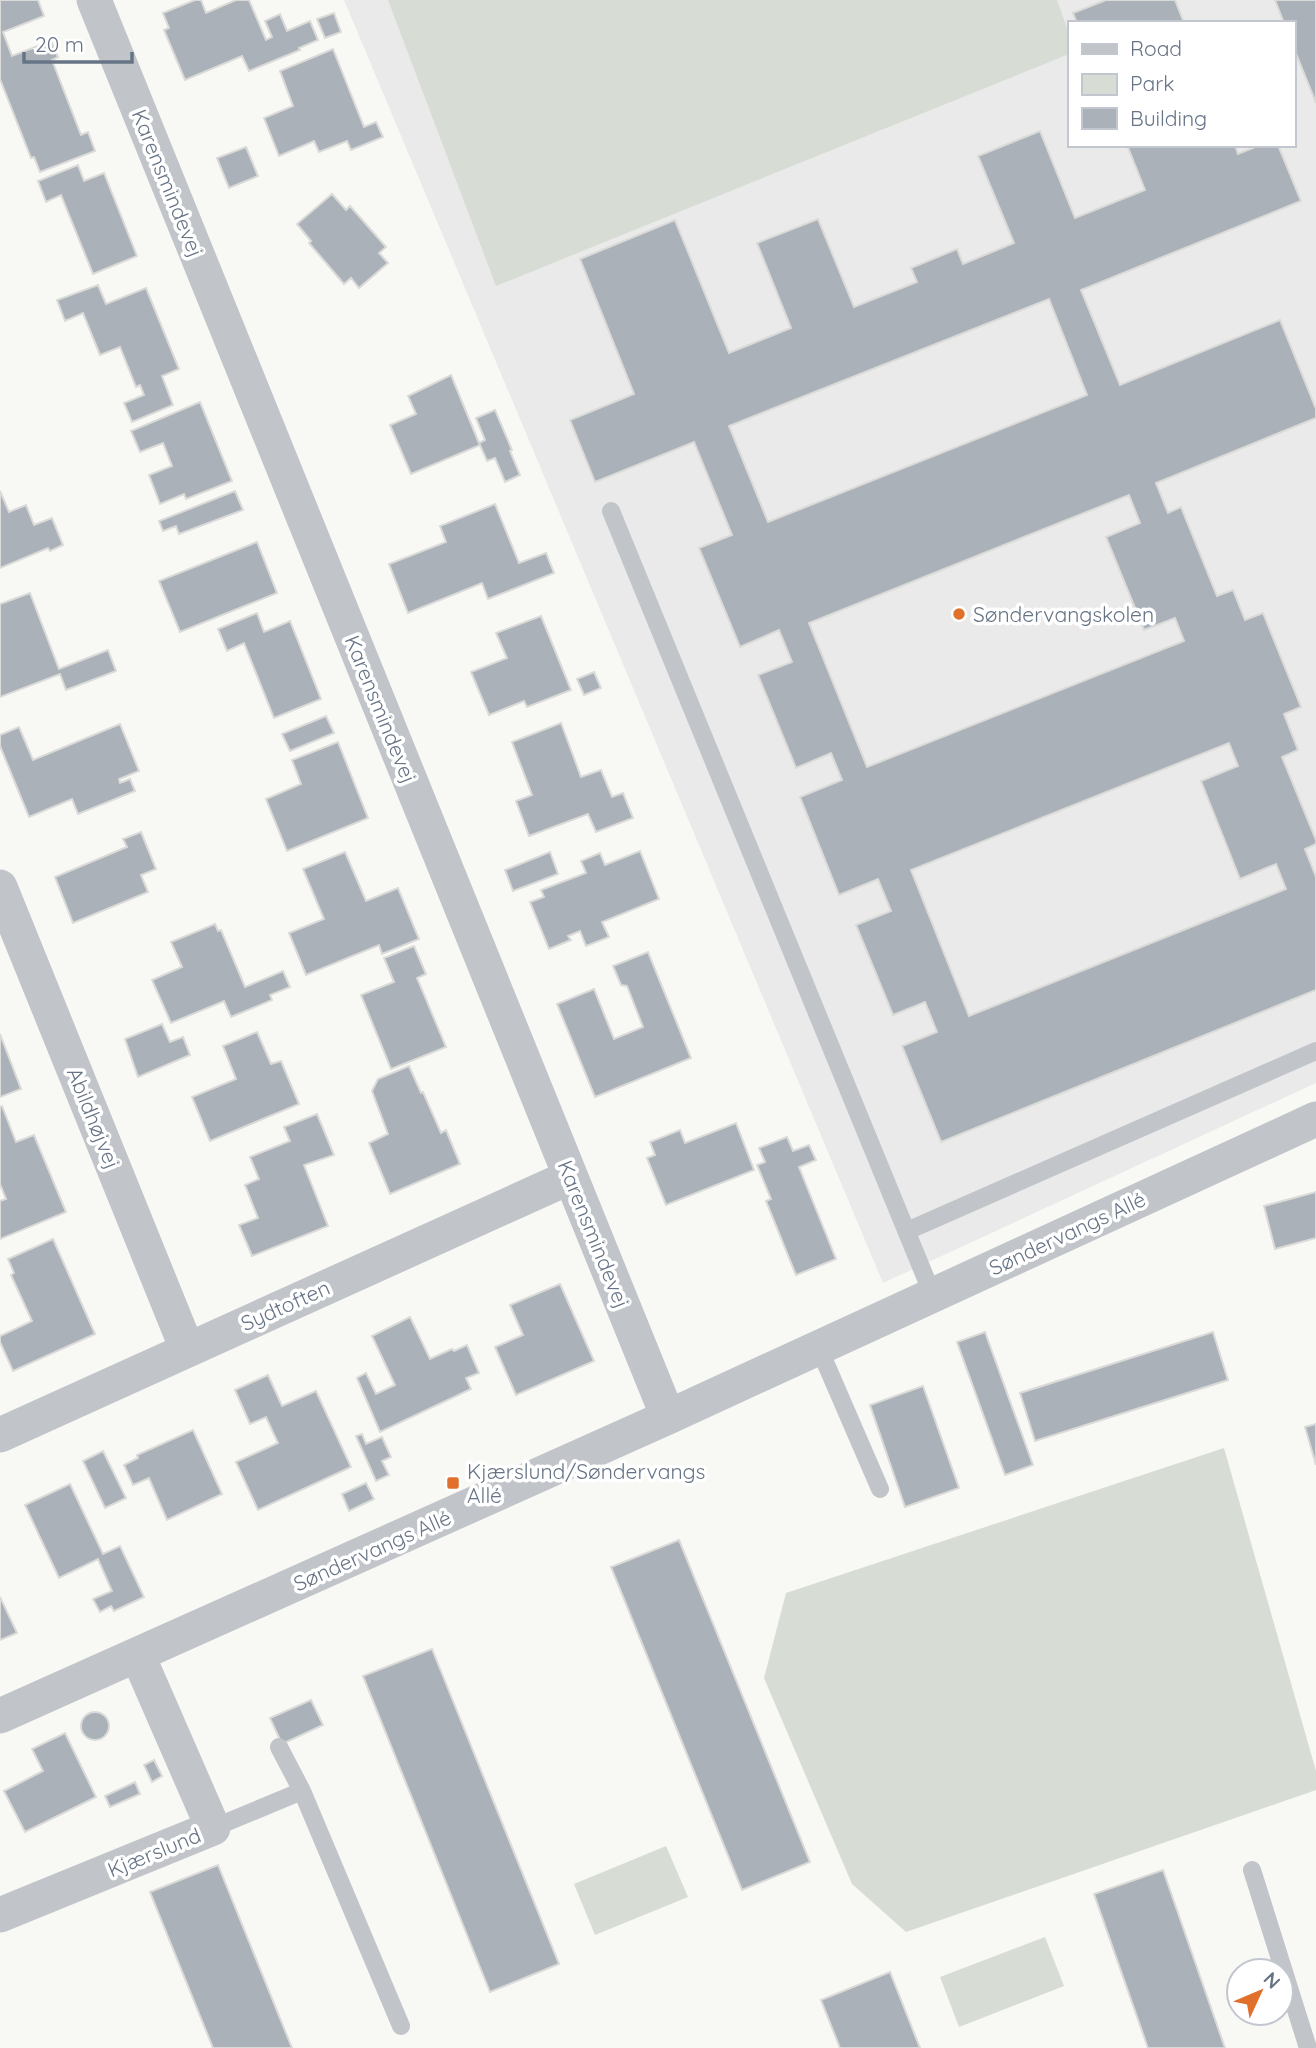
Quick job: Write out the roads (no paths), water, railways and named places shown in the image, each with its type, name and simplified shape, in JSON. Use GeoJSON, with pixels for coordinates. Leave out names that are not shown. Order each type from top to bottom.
{"type":"FeatureCollection","features":[{"type":"Feature","properties":{"kind":"street","name":"Karensmindevej"},"geometry":{"type":"LineString","coordinates":[[94,0],[668,1417]]}},
{"type":"Feature","properties":{"kind":"street","name":"Abildhøjvej"},"geometry":{"type":"LineString","coordinates":[[0,887],[187,1349]]}},
{"type":"Feature","properties":{"kind":"street","name":"Søndervangs Allé"},"geometry":{"type":"LineString","coordinates":[[0,1716],[668,1417],[1316,1119]]}},
{"type":"Feature","properties":{"kind":"street","name":"Sydtoften"},"geometry":{"type":"LineString","coordinates":[[0,1435],[570,1177]]}},
{"type":"Feature","properties":{"kind":"street","name":"Kjærslund"},"geometry":{"type":"LineString","coordinates":[[0,1915],[213,1828],[138,1656]]}},
{"type":"Feature","properties":{"kind":"lane"},"geometry":{"type":"LineString","coordinates":[[611,510],[933,1296]]}},
{"type":"Feature","properties":{"kind":"lane"},"geometry":{"type":"LineString","coordinates":[[907,1231],[1316,1051]]}},
{"type":"Feature","properties":{"kind":"lane"},"geometry":{"type":"LineString","coordinates":[[819,1348],[880,1489]]}},
{"type":"Feature","properties":{"kind":"lane"},"geometry":{"type":"LineString","coordinates":[[279,1747],[302,1791],[401,2026]]}},
{"type":"Feature","properties":{"kind":"lane"},"geometry":{"type":"LineString","coordinates":[[213,1828],[302,1791]]}},
{"type":"Feature","properties":{"kind":"lane"},"geometry":{"type":"LineString","coordinates":[[1252,1870],[1308,2048]]}},
{"type":"Feature","properties":{"kind":"place","name":"Søndervangskolen"},"geometry":{"type":"Point","coordinates":[959,614]}},
{"type":"Feature","properties":{"kind":"place","name":"Kjærslund/Søndervangs Allé"},"geometry":{"type":"Point","coordinates":[453,1483]}}]}
